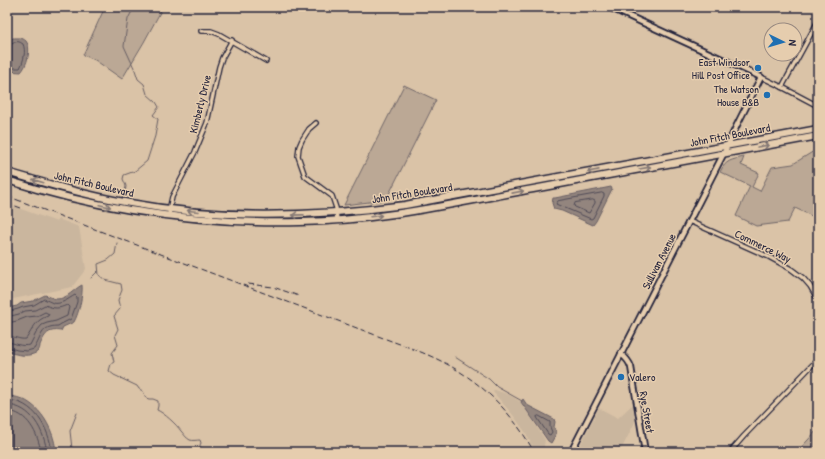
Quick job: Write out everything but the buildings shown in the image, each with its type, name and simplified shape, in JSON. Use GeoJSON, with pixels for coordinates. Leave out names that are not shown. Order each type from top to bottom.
{"type":"FeatureCollection","features":[{"type":"Feature","properties":{"kind":"highway","name":"John Fitch Boulevard"},"geometry":{"type":"LineString","coordinates":[[7,172],[69,190],[132,204],[170,209],[259,215],[337,213],[406,205],[818,129]]}},
{"type":"Feature","properties":{"kind":"highway","name":"John Fitch Boulevard"},"geometry":{"type":"LineString","coordinates":[[7,180],[67,197],[126,210],[169,216],[259,222],[337,221],[428,209],[818,136]]}},
{"type":"Feature","properties":{"kind":"highway"},"geometry":{"type":"LineString","coordinates":[[67,197],[69,190]]}},
{"type":"Feature","properties":{"kind":"highway"},"geometry":{"type":"LineString","coordinates":[[478,192],[479,199]]}},
{"type":"Feature","properties":{"kind":"highway"},"geometry":{"type":"LineString","coordinates":[[213,213],[213,220]]}},
{"type":"Feature","properties":{"kind":"highway"},"geometry":{"type":"LineString","coordinates":[[259,215],[259,222]]}},
{"type":"Feature","properties":{"kind":"street"},"geometry":{"type":"LineString","coordinates":[[609,7],[782,86],[818,106]]}},
{"type":"Feature","properties":{"kind":"street"},"geometry":{"type":"LineString","coordinates":[[782,86],[818,21]]}},
{"type":"Feature","properties":{"kind":"street"},"geometry":{"type":"LineString","coordinates":[[201,30],[210,31],[232,40],[266,61]]}},
{"type":"Feature","properties":{"kind":"street","name":"Kimberly Drive"},"geometry":{"type":"LineString","coordinates":[[169,216],[173,196],[195,152],[207,123],[219,67],[222,58],[232,40]]}},
{"type":"Feature","properties":{"kind":"street","name":"Sullivan Avenue"},"geometry":{"type":"LineString","coordinates":[[571,452],[690,221],[761,77]]}},
{"type":"Feature","properties":{"kind":"street"},"geometry":{"type":"LineString","coordinates":[[316,124],[309,129],[302,140],[299,147],[298,156],[304,176],[332,196],[335,202],[337,221]]}},
{"type":"Feature","properties":{"kind":"street","name":"Commerce Way"},"geometry":{"type":"LineString","coordinates":[[690,221],[769,257],[791,270],[803,278],[810,286],[818,300]]}},
{"type":"Feature","properties":{"kind":"street","name":"Rye Street"},"geometry":{"type":"LineString","coordinates":[[621,354],[626,358],[631,367],[645,452]]}},
{"type":"Feature","properties":{"kind":"street"},"geometry":{"type":"LineString","coordinates":[[730,452],[818,359]]}},
{"type":"Feature","properties":{"kind":"shaded area"},"geometry":{"type":"Polygon","coordinates":[[[105,7],[163,7],[122,79],[95,60],[83,55],[105,7]]]}},
{"type":"Feature","properties":{"kind":"shaded area"},"geometry":{"type":"Polygon","coordinates":[[[404,85],[436,100],[386,200],[344,205],[404,85]]]}},
{"type":"Feature","properties":{"kind":"shaded area"},"geometry":{"type":"Polygon","coordinates":[[[818,147],[818,219],[795,208],[788,222],[756,226],[736,216],[750,186],[720,172],[727,163],[744,157],[741,165],[759,173],[752,187],[760,191],[772,167],[793,164],[818,147]]]}},
{"type":"Feature","properties":{"kind":"shaded area"},"geometry":{"type":"Polygon","coordinates":[[[7,204],[57,222],[58,219],[79,227],[86,269],[72,287],[13,299],[7,298],[7,204]]]}},
{"type":"Feature","properties":{"kind":"shaded area"},"geometry":{"type":"Polygon","coordinates":[[[495,390],[507,394],[521,402],[545,440],[543,452],[535,452],[526,433],[493,392],[495,390]]]}},
{"type":"Feature","properties":{"kind":"shaded area"},"geometry":{"type":"Polygon","coordinates":[[[633,404],[636,420],[620,452],[577,452],[599,408],[618,418],[633,404]]]}},
{"type":"Feature","properties":{"kind":"shaded area"},"geometry":{"type":"Polygon","coordinates":[[[818,429],[818,452],[797,452],[818,429]]]}},
{"type":"Feature","properties":{"kind":"water"},"geometry":{"type":"Polygon","coordinates":[[[13,38],[23,39],[28,44],[29,48],[25,66],[21,72],[7,71],[7,45],[9,40],[13,38]]]}},
{"type":"Feature","properties":{"kind":"water"},"geometry":{"type":"Polygon","coordinates":[[[611,187],[612,189],[593,225],[554,209],[552,203],[553,198],[611,187]]]}},
{"type":"Feature","properties":{"kind":"water"},"geometry":{"type":"Polygon","coordinates":[[[82,285],[82,294],[78,314],[74,322],[63,327],[61,331],[53,331],[45,335],[39,350],[34,354],[21,355],[7,350],[7,308],[33,301],[45,295],[56,299],[61,299],[82,285]]]}},
{"type":"Feature","properties":{"kind":"water"},"geometry":{"type":"Polygon","coordinates":[[[7,396],[17,397],[27,401],[42,415],[52,433],[56,452],[7,452],[7,396]]]}},
{"type":"Feature","properties":{"kind":"water"},"geometry":{"type":"Polygon","coordinates":[[[523,399],[527,405],[554,419],[556,434],[551,443],[548,441],[521,402],[523,399]]]}},
{"type":"Feature","properties":{"kind":"waterway"},"geometry":{"type":"LineString","coordinates":[[125,194],[126,186],[123,179],[124,175],[135,171],[147,161],[155,136],[158,119],[153,115],[159,107],[147,94],[144,84],[138,79],[124,46],[128,19],[134,7]]}},
{"type":"Feature","properties":{"kind":"waterway"},"geometry":{"type":"LineString","coordinates":[[117,243],[115,254],[108,260],[98,264],[99,275],[105,280],[121,284],[122,290],[118,300],[120,309],[114,316],[118,329],[115,335],[118,345],[112,353],[114,362],[111,364],[109,371],[137,386],[143,391],[146,398],[158,401],[157,410],[170,419],[190,440],[200,440],[200,447],[204,449],[204,452]]}},
{"type":"Feature","properties":{"kind":"waterway"},"geometry":{"type":"LineString","coordinates":[[91,278],[98,271]]}},
{"type":"Feature","properties":{"kind":"waterway"},"geometry":{"type":"LineString","coordinates":[[455,357],[489,379],[497,387],[522,401]]}},
{"type":"Feature","properties":{"kind":"waterway"},"geometry":{"type":"LineString","coordinates":[[69,452],[72,449],[70,431],[77,413]]}},
{"type":"Feature","properties":{"kind":"railway"},"geometry":{"type":"LineString","coordinates":[[7,196],[426,354],[441,361],[469,378],[495,399],[516,424],[534,452]]}},
{"type":"Feature","properties":{"kind":"railway"},"geometry":{"type":"LineString","coordinates":[[7,203],[21,208]]}},
{"type":"Feature","properties":{"kind":"railway"},"geometry":{"type":"LineString","coordinates":[[248,284],[273,287],[299,296]]}},
{"type":"Feature","properties":{"kind":"place","name":"East Windsor Hill Post Office"},"geometry":{"type":"Point","coordinates":[758,68]}},
{"type":"Feature","properties":{"kind":"place","name":"The Watson House B&B"},"geometry":{"type":"Point","coordinates":[767,95]}},
{"type":"Feature","properties":{"kind":"place","name":"Valero"},"geometry":{"type":"Point","coordinates":[621,377]}}]}
